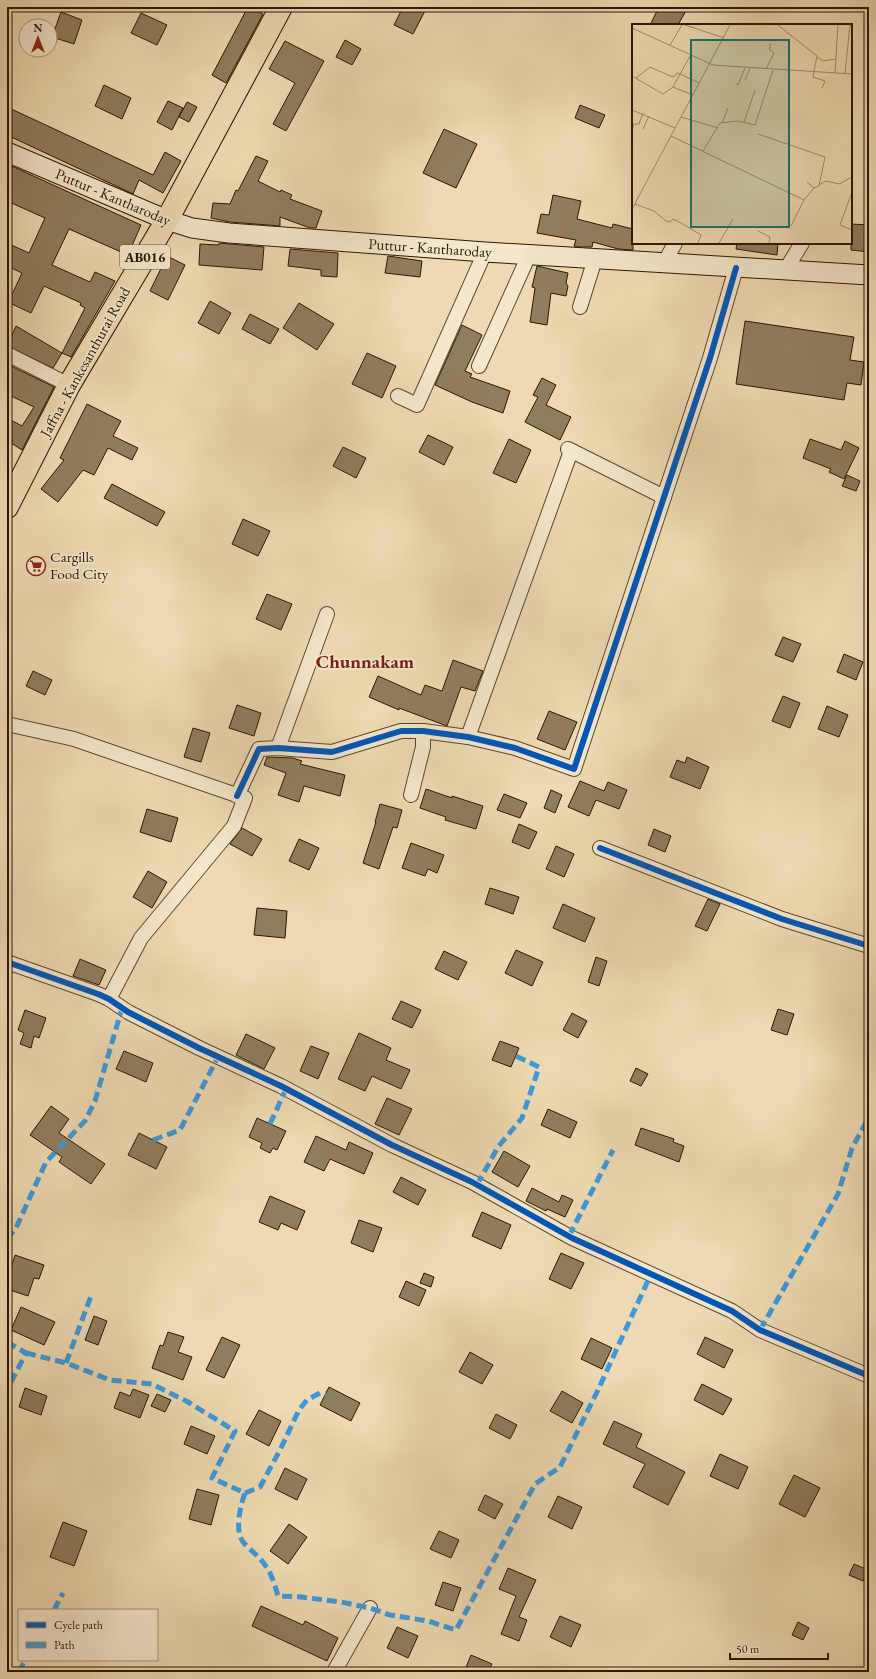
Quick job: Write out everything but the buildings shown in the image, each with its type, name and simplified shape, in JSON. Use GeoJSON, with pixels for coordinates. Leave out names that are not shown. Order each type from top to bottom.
{"type":"FeatureCollection","features":[{"type":"Feature","properties":{"kind":"main road","name":"Jaffna - Kankesanthurai Road"},"geometry":{"type":"LineString","coordinates":[[9,497],[69,385],[167,220],[281,7]]}},
{"type":"Feature","properties":{"kind":"main road","name":"Puttur - Kantharoday"},"geometry":{"type":"LineString","coordinates":[[7,152],[167,220],[192,228],[229,233],[485,252],[664,264],[869,275]]}},
{"type":"Feature","properties":{"kind":"street"},"geometry":{"type":"LineString","coordinates":[[664,264],[674,244]]}},
{"type":"Feature","properties":{"kind":"street"},"geometry":{"type":"LineString","coordinates":[[785,271],[801,244]]}},
{"type":"Feature","properties":{"kind":"street"},"geometry":{"type":"LineString","coordinates":[[398,396],[417,405],[485,252]]}},
{"type":"Feature","properties":{"kind":"street"},"geometry":{"type":"LineString","coordinates":[[478,366],[529,255]]}},
{"type":"Feature","properties":{"kind":"street"},"geometry":{"type":"LineString","coordinates":[[580,306],[595,259]]}},
{"type":"Feature","properties":{"kind":"street"},"geometry":{"type":"LineString","coordinates":[[237,796],[259,749],[278,748],[332,752],[401,731],[423,731],[468,737],[515,748],[574,769],[710,358],[736,268]]}},
{"type":"Feature","properties":{"kind":"street"},"geometry":{"type":"LineString","coordinates":[[7,354],[69,385]]}},
{"type":"Feature","properties":{"kind":"street"},"geometry":{"type":"LineString","coordinates":[[468,737],[570,450],[664,497]]}},
{"type":"Feature","properties":{"kind":"street"},"geometry":{"type":"LineString","coordinates":[[278,748],[328,614]]}},
{"type":"Feature","properties":{"kind":"street"},"geometry":{"type":"LineString","coordinates":[[7,724],[74,739],[245,798],[234,826],[141,938],[109,999]]}},
{"type":"Feature","properties":{"kind":"street"},"geometry":{"type":"LineString","coordinates":[[411,795],[423,747],[423,731]]}},
{"type":"Feature","properties":{"kind":"street"},"geometry":{"type":"LineString","coordinates":[[600,848],[782,919],[869,946]]}},
{"type":"Feature","properties":{"kind":"street"},"geometry":{"type":"LineString","coordinates":[[7,962],[109,999],[128,1012],[199,1048],[281,1086],[392,1145],[472,1182],[572,1238],[732,1311],[760,1330],[869,1376]]}},
{"type":"Feature","properties":{"kind":"street"},"geometry":{"type":"LineString","coordinates":[[334,1672],[370,1608]]}},
{"type":"Feature","properties":{"kind":"marked path"},"geometry":{"type":"LineString","coordinates":[[7,1239],[16,1228],[46,1162],[85,1121],[95,1101],[122,1008]]}},
{"type":"Feature","properties":{"kind":"marked path"},"geometry":{"type":"LineString","coordinates":[[477,1185],[498,1147],[522,1118],[539,1067],[516,1056]]}},
{"type":"Feature","properties":{"kind":"marked path"},"geometry":{"type":"LineString","coordinates":[[153,1140],[180,1130],[218,1057]]}},
{"type":"Feature","properties":{"kind":"marked path"},"geometry":{"type":"LineString","coordinates":[[270,1124],[286,1089]]}},
{"type":"Feature","properties":{"kind":"marked path"},"geometry":{"type":"LineString","coordinates":[[760,1330],[838,1194],[852,1148],[869,1117]]}},
{"type":"Feature","properties":{"kind":"marked path"},"geometry":{"type":"LineString","coordinates":[[569,1236],[613,1150]]}},
{"type":"Feature","properties":{"kind":"marked path"},"geometry":{"type":"LineString","coordinates":[[26,1353],[66,1363],[110,1380],[152,1384],[188,1402],[235,1431],[212,1478],[245,1493],[241,1505],[239,1533],[244,1543],[260,1559],[270,1572],[278,1596],[341,1602],[370,1608],[390,1615],[428,1621],[456,1630],[535,1484],[560,1467],[598,1390],[651,1274]]}},
{"type":"Feature","properties":{"kind":"marked path"},"geometry":{"type":"LineString","coordinates":[[66,1363],[91,1296]]}},
{"type":"Feature","properties":{"kind":"marked path"},"geometry":{"type":"LineString","coordinates":[[7,1342],[26,1353],[7,1390]]}},
{"type":"Feature","properties":{"kind":"marked path"},"geometry":{"type":"LineString","coordinates":[[245,1493],[260,1487],[299,1410],[307,1400],[320,1393],[326,1394]]}},
{"type":"Feature","properties":{"kind":"marked path"},"geometry":{"type":"LineString","coordinates":[[55,1609],[63,1593]]}},
{"type":"Feature","properties":{"kind":"marked path"},"geometry":{"type":"LineString","coordinates":[[19,1672],[24,1661]]}},
{"type":"Feature","properties":{"kind":"cycle path"},"geometry":{"type":"LineString","coordinates":[[237,796],[259,749],[278,748],[332,752],[401,731],[423,731],[468,737],[515,748],[574,769],[710,358],[736,268]]}},
{"type":"Feature","properties":{"kind":"cycle path"},"geometry":{"type":"LineString","coordinates":[[600,848],[782,919],[869,946]]}},
{"type":"Feature","properties":{"kind":"cycle path"},"geometry":{"type":"LineString","coordinates":[[7,962],[109,999],[128,1012],[199,1048],[281,1086],[392,1145],[472,1182],[572,1238],[732,1311],[760,1330],[869,1376]]}},
{"type":"Feature","properties":{"kind":"place","name":"Cargills Food City"},"geometry":{"type":"Point","coordinates":[36,566]}},
{"type":"Feature","properties":{"kind":"district","name":"Chunnakam"},"geometry":{"type":"Point","coordinates":[365,661]}}]}
